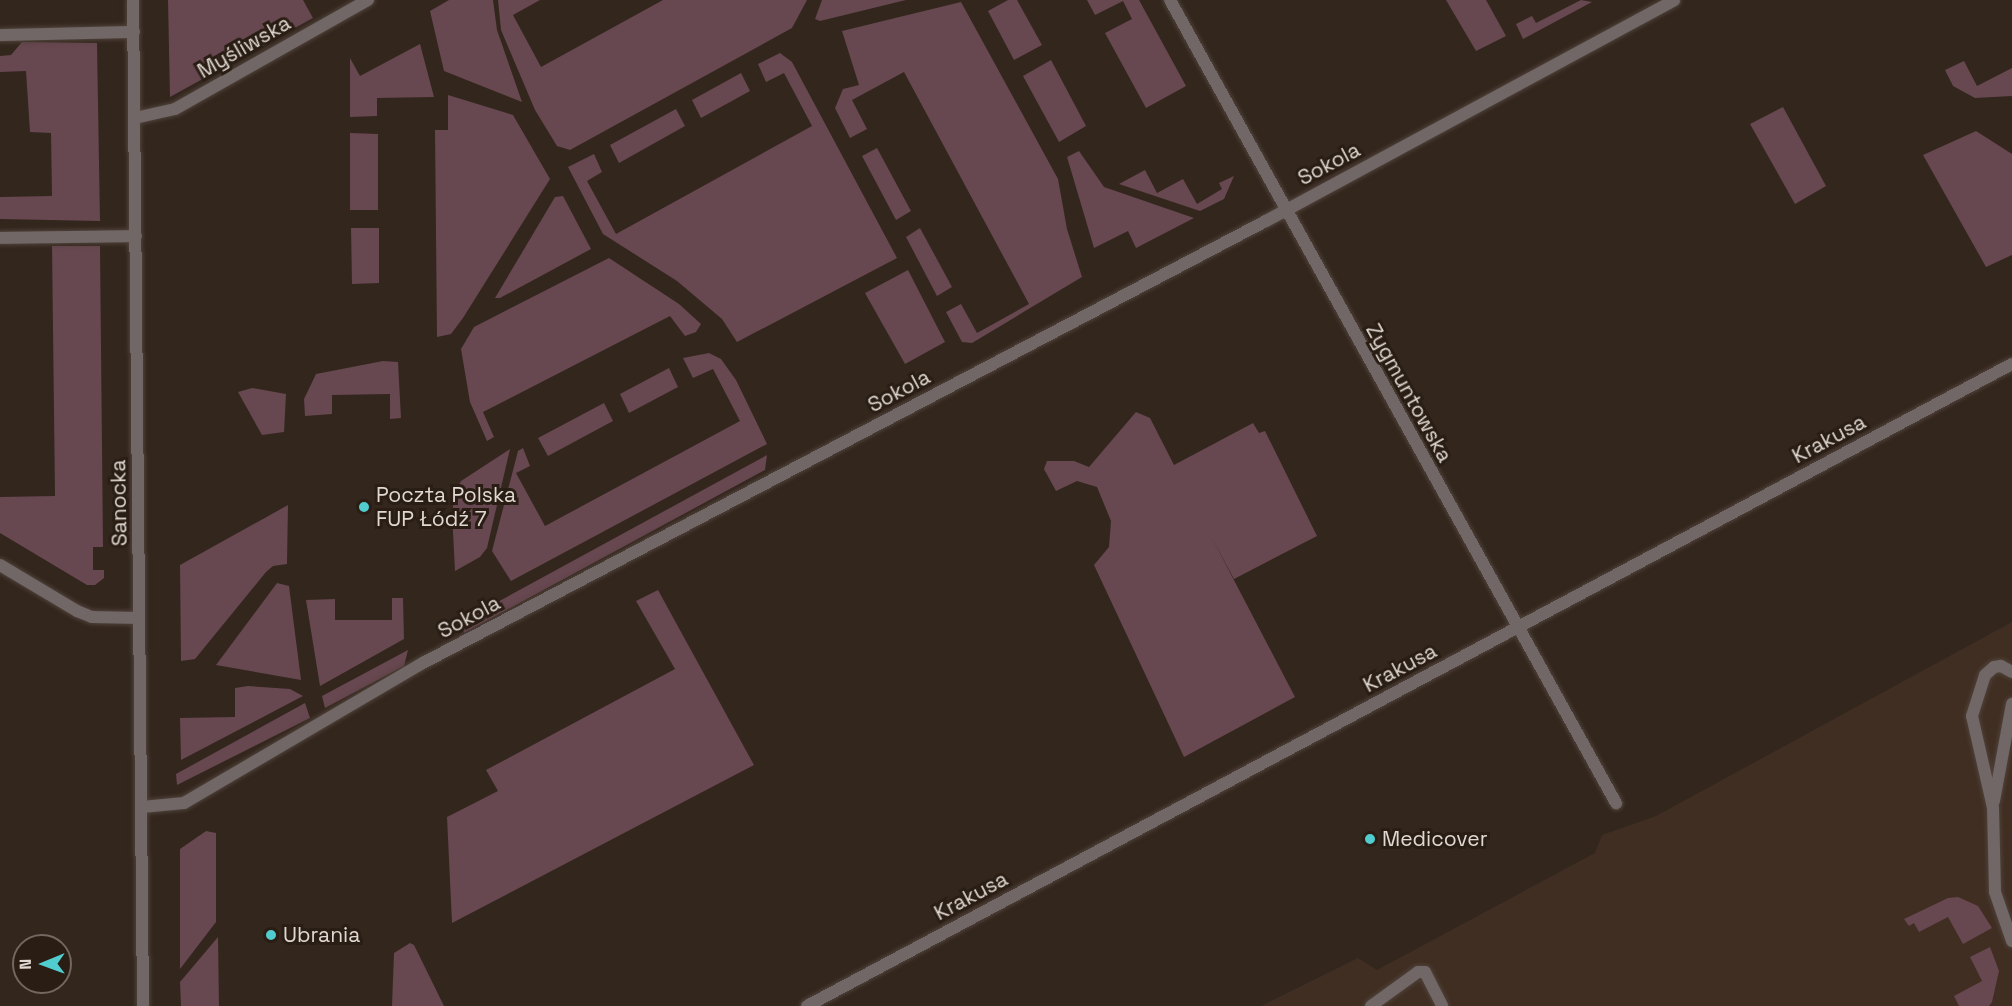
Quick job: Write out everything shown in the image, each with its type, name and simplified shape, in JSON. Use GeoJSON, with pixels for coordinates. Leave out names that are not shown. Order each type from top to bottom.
{"type":"FeatureCollection","features":[{"type":"Feature","properties":{"kind":"street","name":"Sanocka"},"geometry":{"type":"LineString","coordinates":[[133,0],[143,1006]]}},
{"type":"Feature","properties":{"kind":"street","name":"Myśliwska"},"geometry":{"type":"LineString","coordinates":[[135,118],[175,108],[368,0]]}},
{"type":"Feature","properties":{"kind":"street","name":"Zygmuntowska"},"geometry":{"type":"LineString","coordinates":[[1170,0],[1616,803]]}},
{"type":"Feature","properties":{"kind":"street","name":"Sokola"},"geometry":{"type":"LineString","coordinates":[[142,807],[184,803],[421,664],[1286,210],[1674,0]]}},
{"type":"Feature","properties":{"kind":"street"},"geometry":{"type":"LineString","coordinates":[[0,35],[134,32]]}},
{"type":"Feature","properties":{"kind":"street"},"geometry":{"type":"LineString","coordinates":[[0,238],[136,236]]}},
{"type":"Feature","properties":{"kind":"street","name":"Krakusa"},"geometry":{"type":"LineString","coordinates":[[807,1006],[2012,364]]}},
{"type":"Feature","properties":{"kind":"street"},"geometry":{"type":"LineString","coordinates":[[0,565],[77,611],[92,617],[139,618]]}},
{"type":"Feature","properties":{"kind":"street"},"geometry":{"type":"LineString","coordinates":[[2012,672],[2010,668],[1994,666],[1985,675],[1973,708],[1993,808],[1995,892],[2012,941]]}},
{"type":"Feature","properties":{"kind":"street"},"geometry":{"type":"LineString","coordinates":[[1993,808],[2012,704]]}},
{"type":"Feature","properties":{"kind":"street"},"geometry":{"type":"LineString","coordinates":[[1371,1006],[1418,972],[1425,972],[1442,1006]]}},
{"type":"Feature","properties":{"kind":"shaded area"},"geometry":{"type":"Polygon","coordinates":[[[168,0],[303,0],[313,18],[170,97],[168,0]]]}},
{"type":"Feature","properties":{"kind":"shaded area"},"geometry":{"type":"Polygon","coordinates":[[[449,0],[493,0],[497,30],[522,102],[444,71],[430,11],[449,0]]]}},
{"type":"Feature","properties":{"kind":"shaded area"},"geometry":{"type":"Polygon","coordinates":[[[498,0],[540,0],[513,15],[541,67],[663,0],[807,0],[792,28],[570,150],[557,146],[535,110],[501,30],[498,0]]]}},
{"type":"Feature","properties":{"kind":"shaded area"},"geometry":{"type":"Polygon","coordinates":[[[822,0],[906,0],[820,21],[815,19],[822,0]]]}},
{"type":"Feature","properties":{"kind":"shaded area"},"geometry":{"type":"Polygon","coordinates":[[[1008,0],[1017,0],[1042,45],[1014,60],[988,11],[1008,0]]]}},
{"type":"Feature","properties":{"kind":"shaded area"},"geometry":{"type":"Polygon","coordinates":[[[1087,0],[1139,0],[1186,86],[1146,108],[1105,33],[1132,19],[1123,1],[1095,15],[1087,0]]]}},
{"type":"Feature","properties":{"kind":"shaded area"},"geometry":{"type":"Polygon","coordinates":[[[1446,0],[1486,0],[1506,36],[1476,51],[1446,0]]]}},
{"type":"Feature","properties":{"kind":"shaded area"},"geometry":{"type":"Polygon","coordinates":[[[1581,0],[1592,2],[1523,39],[1516,24],[1532,16],[1536,23],[1581,0]]]}},
{"type":"Feature","properties":{"kind":"shaded area"},"geometry":{"type":"Polygon","coordinates":[[[961,2],[1058,179],[1067,229],[1082,277],[972,343],[962,342],[946,312],[961,304],[977,333],[1029,304],[904,72],[852,100],[867,129],[850,138],[835,108],[843,89],[859,85],[842,31],[961,2]]]}},
{"type":"Feature","properties":{"kind":"shaded area"},"geometry":{"type":"Polygon","coordinates":[[[22,42],[97,43],[100,221],[0,219],[0,197],[52,196],[51,133],[30,132],[26,71],[0,72],[0,56],[11,55],[22,42]]]}},
{"type":"Feature","properties":{"kind":"shaded area"},"geometry":{"type":"Polygon","coordinates":[[[420,44],[434,97],[377,98],[377,116],[350,117],[350,58],[360,76],[420,44]]]}},
{"type":"Feature","properties":{"kind":"shaded area"},"geometry":{"type":"Polygon","coordinates":[[[780,53],[792,62],[897,258],[737,342],[722,319],[677,281],[603,234],[568,167],[594,154],[602,172],[587,181],[616,234],[812,126],[784,73],[766,82],[758,64],[780,53]]]}},
{"type":"Feature","properties":{"kind":"shaded area"},"geometry":{"type":"Polygon","coordinates":[[[1051,60],[1086,126],[1059,142],[1023,76],[1051,60]]]}},
{"type":"Feature","properties":{"kind":"shaded area"},"geometry":{"type":"Polygon","coordinates":[[[1964,61],[1977,86],[2012,68],[2012,96],[1975,98],[1953,86],[1945,70],[1964,61]]]}},
{"type":"Feature","properties":{"kind":"shaded area"},"geometry":{"type":"Polygon","coordinates":[[[741,73],[750,91],[701,118],[692,100],[741,73]]]}},
{"type":"Feature","properties":{"kind":"shaded area"},"geometry":{"type":"Polygon","coordinates":[[[448,95],[513,115],[550,179],[463,318],[451,334],[437,337],[435,130],[448,130],[448,95]]]}},
{"type":"Feature","properties":{"kind":"shaded area"},"geometry":{"type":"Polygon","coordinates":[[[1783,107],[1826,186],[1795,204],[1750,124],[1783,107]]]}},
{"type":"Feature","properties":{"kind":"shaded area"},"geometry":{"type":"Polygon","coordinates":[[[676,109],[685,126],[619,163],[610,145],[676,109]]]}},
{"type":"Feature","properties":{"kind":"shaded area"},"geometry":{"type":"Polygon","coordinates":[[[1976,131],[2012,154],[2012,255],[1986,267],[1923,155],[1976,131]]]}},
{"type":"Feature","properties":{"kind":"shaded area"},"geometry":{"type":"Polygon","coordinates":[[[350,133],[378,134],[378,210],[350,210],[350,133]]]}},
{"type":"Feature","properties":{"kind":"shaded area"},"geometry":{"type":"Polygon","coordinates":[[[877,148],[911,211],[896,220],[862,156],[877,148]]]}},
{"type":"Feature","properties":{"kind":"shaded area"},"geometry":{"type":"Polygon","coordinates":[[[1079,151],[1104,187],[1194,218],[1136,248],[1128,231],[1094,248],[1067,157],[1079,151]]]}},
{"type":"Feature","properties":{"kind":"shaded area"},"geometry":{"type":"Polygon","coordinates":[[[1145,170],[1157,193],[1183,179],[1197,204],[1222,189],[1219,183],[1234,176],[1224,199],[1200,211],[1119,184],[1145,170]]]}},
{"type":"Feature","properties":{"kind":"shaded area"},"geometry":{"type":"Polygon","coordinates":[[[563,196],[591,249],[500,298],[495,298],[555,197],[563,196]]]}},
{"type":"Feature","properties":{"kind":"shaded area"},"geometry":{"type":"Polygon","coordinates":[[[351,228],[379,228],[379,283],[352,284],[351,228]]]}},
{"type":"Feature","properties":{"kind":"shaded area"},"geometry":{"type":"Polygon","coordinates":[[[920,228],[952,287],[937,296],[906,237],[920,228]]]}},
{"type":"Feature","properties":{"kind":"shaded area"},"geometry":{"type":"Polygon","coordinates":[[[52,246],[100,246],[103,547],[93,547],[93,570],[104,570],[104,578],[95,585],[87,585],[0,533],[0,497],[55,496],[52,246]]]}},
{"type":"Feature","properties":{"kind":"shaded area"},"geometry":{"type":"Polygon","coordinates":[[[609,258],[679,304],[701,324],[696,332],[685,336],[670,316],[483,412],[494,437],[487,441],[470,402],[461,349],[474,327],[609,258]]]}},
{"type":"Feature","properties":{"kind":"shaded area"},"geometry":{"type":"Polygon","coordinates":[[[908,270],[945,342],[905,364],[865,293],[908,270]]]}},
{"type":"Feature","properties":{"kind":"shaded area"},"geometry":{"type":"Polygon","coordinates":[[[709,353],[721,359],[736,380],[767,444],[511,581],[492,551],[518,451],[523,448],[530,466],[516,473],[545,526],[740,421],[713,369],[693,378],[683,358],[709,353]]]}},
{"type":"Feature","properties":{"kind":"shaded area"},"geometry":{"type":"Polygon","coordinates":[[[383,361],[398,362],[401,418],[390,419],[390,394],[332,395],[332,414],[305,416],[304,399],[316,374],[383,361]]]}},
{"type":"Feature","properties":{"kind":"shaded area"},"geometry":{"type":"Polygon","coordinates":[[[669,368],[678,387],[629,413],[620,394],[669,368]]]}},
{"type":"Feature","properties":{"kind":"shaded area"},"geometry":{"type":"Polygon","coordinates":[[[252,388],[286,394],[284,432],[262,435],[238,392],[252,388]]]}},
{"type":"Feature","properties":{"kind":"shaded area"},"geometry":{"type":"Polygon","coordinates":[[[604,403],[613,421],[548,456],[538,438],[604,403]]]}},
{"type":"Feature","properties":{"kind":"shaded area"},"geometry":{"type":"Polygon","coordinates":[[[1136,412],[1150,418],[1174,465],[1253,423],[1259,433],[1265,431],[1317,536],[1234,579],[1212,538],[1295,697],[1184,757],[1094,565],[1109,547],[1111,521],[1097,487],[1077,481],[1056,491],[1044,469],[1047,461],[1074,461],[1089,467],[1136,412]]]}},
{"type":"Feature","properties":{"kind":"shaded area"},"geometry":{"type":"Polygon","coordinates":[[[510,449],[487,548],[480,557],[455,571],[452,513],[455,493],[461,481],[510,449]]]}},
{"type":"Feature","properties":{"kind":"shaded area"},"geometry":{"type":"Polygon","coordinates":[[[767,455],[765,470],[464,633],[461,622],[767,455]]]}},
{"type":"Feature","properties":{"kind":"shaded area"},"geometry":{"type":"Polygon","coordinates":[[[288,505],[287,564],[273,566],[266,572],[195,659],[181,661],[180,565],[288,505]]]}},
{"type":"Feature","properties":{"kind":"shaded area"},"geometry":{"type":"Polygon","coordinates":[[[277,583],[289,586],[301,680],[216,665],[277,583]]]}},
{"type":"Feature","properties":{"kind":"shaded area"},"geometry":{"type":"Polygon","coordinates":[[[658,590],[754,765],[452,923],[447,817],[498,791],[486,770],[675,669],[636,601],[658,590]]]}},
{"type":"Feature","properties":{"kind":"shaded area"},"geometry":{"type":"Polygon","coordinates":[[[392,598],[403,598],[404,639],[320,686],[306,600],[335,599],[335,620],[392,620],[392,598]]]}},
{"type":"Feature","properties":{"kind":"shaded area"},"geometry":{"type":"Polygon","coordinates":[[[2012,622],[2012,1006],[1261,1006],[1358,958],[1377,970],[1595,853],[1602,835],[1656,816],[2012,622]]]}},
{"type":"Feature","properties":{"kind":"shaded area"},"geometry":{"type":"Polygon","coordinates":[[[408,650],[404,666],[325,708],[322,696],[408,650]]]}},
{"type":"Feature","properties":{"kind":"shaded area"},"geometry":{"type":"Polygon","coordinates":[[[248,686],[290,689],[303,696],[181,760],[180,718],[235,717],[235,688],[248,686]]]}},
{"type":"Feature","properties":{"kind":"shaded area"},"geometry":{"type":"Polygon","coordinates":[[[305,703],[310,718],[177,785],[176,774],[305,703]]]}},
{"type":"Feature","properties":{"kind":"shaded area"},"geometry":{"type":"Polygon","coordinates":[[[206,831],[216,833],[216,922],[180,969],[180,849],[206,831]]]}},
{"type":"Feature","properties":{"kind":"shaded area"},"geometry":{"type":"Polygon","coordinates":[[[1958,897],[1978,906],[1992,928],[1963,944],[1948,917],[1919,932],[1914,923],[1909,926],[1904,919],[1948,898],[1958,897]]]}},
{"type":"Feature","properties":{"kind":"shaded area"},"geometry":{"type":"Polygon","coordinates":[[[218,937],[219,1006],[181,1006],[180,982],[218,937]]]}},
{"type":"Feature","properties":{"kind":"shaded area"},"geometry":{"type":"Polygon","coordinates":[[[410,943],[414,945],[444,1006],[392,1006],[394,953],[410,943]]]}},
{"type":"Feature","properties":{"kind":"shaded area"},"geometry":{"type":"Polygon","coordinates":[[[1990,947],[1999,971],[1992,1002],[1989,1006],[1959,1006],[1954,996],[1982,981],[1970,957],[1990,947]]]}},
{"type":"Feature","properties":{"kind":"place","name":"Poczta Polska FUP Łódź 7"},"geometry":{"type":"Point","coordinates":[364,507]}},
{"type":"Feature","properties":{"kind":"place","name":"Medicover"},"geometry":{"type":"Point","coordinates":[1370,839]}},
{"type":"Feature","properties":{"kind":"place","name":"Ubrania"},"geometry":{"type":"Point","coordinates":[271,935]}}]}
